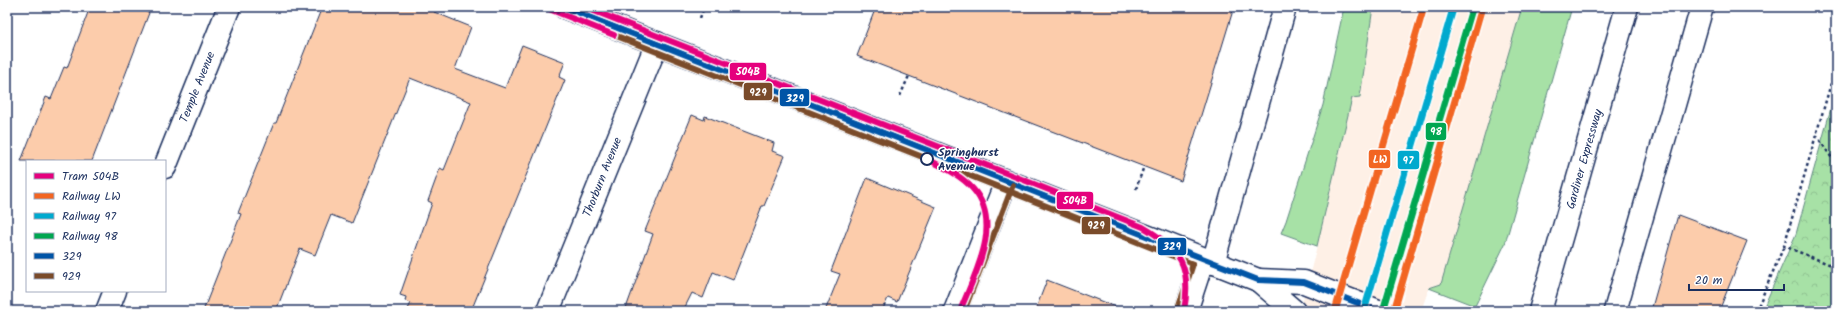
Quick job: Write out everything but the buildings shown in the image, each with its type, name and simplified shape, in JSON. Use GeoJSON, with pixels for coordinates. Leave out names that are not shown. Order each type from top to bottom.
{"type":"FeatureCollection","features":[{"type":"Feature","properties":{"kind":"main road","name":"Temple Avenue"},"geometry":{"type":"LineString","coordinates":[[166,164],[229,7]]}},
{"type":"Feature","properties":{"kind":"main road"},"geometry":{"type":"LineString","coordinates":[[564,7],[1258,280],[1304,282],[1378,311]]}},
{"type":"Feature","properties":{"kind":"main road"},"geometry":{"type":"LineString","coordinates":[[1186,311],[1208,261],[1285,7]]}},
{"type":"Feature","properties":{"kind":"main road","name":"Gardiner Expressway"},"geometry":{"type":"LineString","coordinates":[[1540,311],[1628,7]]}},
{"type":"Feature","properties":{"kind":"main road"},"geometry":{"type":"LineString","coordinates":[[1615,311],[1702,7]]}},
{"type":"Feature","properties":{"kind":"main road","name":"Thorburn Avenue"},"geometry":{"type":"LineString","coordinates":[[548,311],[657,43]]}},
{"type":"Feature","properties":{"kind":"main road"},"geometry":{"type":"LineString","coordinates":[[955,311],[1006,182]]}},
{"type":"Feature","properties":{"kind":"main road"},"geometry":{"type":"LineString","coordinates":[[1258,280],[1294,311]]}},
{"type":"Feature","properties":{"kind":"main road"},"geometry":{"type":"LineString","coordinates":[[107,311],[115,292]]}},
{"type":"Feature","properties":{"kind":"path"},"geometry":{"type":"LineString","coordinates":[[700,18],[704,7]]}},
{"type":"Feature","properties":{"kind":"path"},"geometry":{"type":"LineString","coordinates":[[1756,311],[1784,246],[1836,66]]}},
{"type":"Feature","properties":{"kind":"path"},"geometry":{"type":"LineString","coordinates":[[900,96],[909,76]]}},
{"type":"Feature","properties":{"kind":"path"},"geometry":{"type":"LineString","coordinates":[[1816,135],[1836,164]]}},
{"type":"Feature","properties":{"kind":"path"},"geometry":{"type":"LineString","coordinates":[[1136,189],[1144,166]]}},
{"type":"Feature","properties":{"kind":"path"},"geometry":{"type":"LineString","coordinates":[[1784,246],[1836,267]]}},
{"type":"Feature","properties":{"kind":"path"},"geometry":{"type":"LineString","coordinates":[[1836,280],[1836,291]]}},
{"type":"Feature","properties":{"kind":"shaded area"},"geometry":{"type":"Polygon","coordinates":[[[1373,7],[1522,7],[1441,284],[1429,288],[1421,311],[1300,311],[1352,98],[1360,97],[1373,7]]]}},
{"type":"Feature","properties":{"kind":"green space"},"geometry":{"type":"Polygon","coordinates":[[[1344,7],[1373,7],[1360,97],[1352,98],[1317,246],[1281,233],[1323,105],[1344,7]]]}},
{"type":"Feature","properties":{"kind":"green space"},"geometry":{"type":"Polygon","coordinates":[[[1522,7],[1572,7],[1505,244],[1475,306],[1429,288],[1441,284],[1522,7]]]}},
{"type":"Feature","properties":{"kind":"green space"},"geometry":{"type":"Polygon","coordinates":[[[1836,90],[1836,311],[1762,311],[1796,234],[1836,90]]]}},
{"type":"Feature","properties":{"kind":"tram line","name":"504B"},"geometry":{"type":"LineString","coordinates":[[544,7],[614,35]]}},
{"type":"Feature","properties":{"kind":"tram line","name":"504B"},"geometry":{"type":"LineString","coordinates":[[584,7],[1143,227],[1167,243],[1181,261],[1185,271],[1186,282],[1184,311]]}},
{"type":"Feature","properties":{"kind":"tram line","name":"504B"},"geometry":{"type":"LineString","coordinates":[[927,159],[952,172],[968,184],[982,203],[986,218],[986,233],[983,250],[960,311]]}},
{"type":"Feature","properties":{"kind":"rail line","name":"LW"},"geometry":{"type":"LineString","coordinates":[[1335,311],[1424,7]]}},
{"type":"Feature","properties":{"kind":"rail line","name":"LW"},"geometry":{"type":"LineString","coordinates":[[1394,311],[1482,7]]}},
{"type":"Feature","properties":{"kind":"rail line","name":"97"},"geometry":{"type":"LineString","coordinates":[[1364,311],[1453,9]]}},
{"type":"Feature","properties":{"kind":"rail line","name":"98"},"geometry":{"type":"LineString","coordinates":[[1383,311],[1472,9]]}},
{"type":"Feature","properties":{"kind":"transit line","name":"329"},"geometry":{"type":"LineString","coordinates":[[564,7],[1258,280],[1304,282],[1378,311]]}},
{"type":"Feature","properties":{"kind":"transit line","name":"929"},"geometry":{"type":"LineString","coordinates":[[561,14],[1193,264],[1178,309]]}},
{"type":"Feature","properties":{"kind":"transit line","name":"929"},"geometry":{"type":"LineString","coordinates":[[964,311],[1013,185]]}},
{"type":"Feature","properties":{"kind":"place","name":"Springhurst Avenue"},"geometry":{"type":"Point","coordinates":[927,159]}}]}
